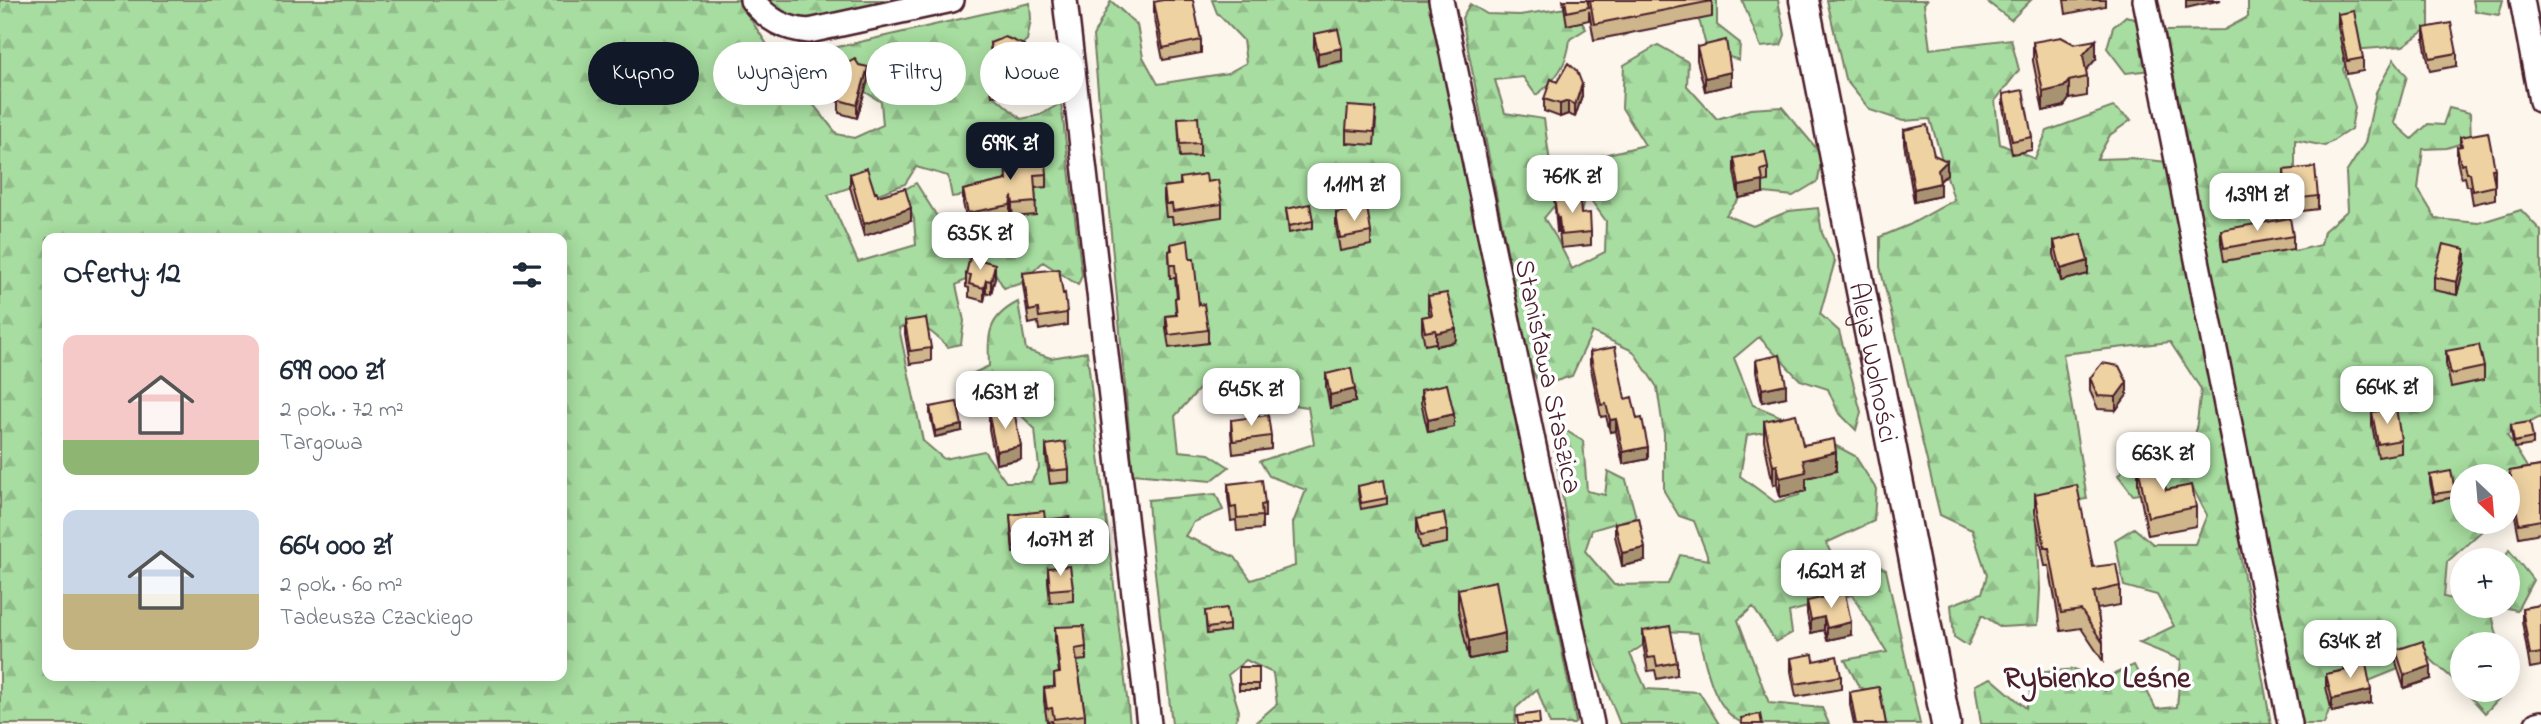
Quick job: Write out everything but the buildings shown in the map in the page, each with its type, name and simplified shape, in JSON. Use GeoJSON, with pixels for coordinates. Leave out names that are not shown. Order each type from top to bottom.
{"type":"FeatureCollection","features":[{"type":"Feature","properties":{"kind":"street"},"geometry":{"type":"LineString","coordinates":[[752,0],[769,19],[780,25],[793,30],[809,31],[952,0]]}},
{"type":"Feature","properties":{"kind":"street"},"geometry":{"type":"LineString","coordinates":[[1065,0],[1149,724]]}},
{"type":"Feature","properties":{"kind":"street","name":"Stanisława Staszica"},"geometry":{"type":"LineString","coordinates":[[1441,0],[1592,724]]}},
{"type":"Feature","properties":{"kind":"street","name":"Aleja Wolności"},"geometry":{"type":"LineString","coordinates":[[1804,0],[1946,724]]}},
{"type":"Feature","properties":{"kind":"street"},"geometry":{"type":"LineString","coordinates":[[2145,0],[2290,724]]}},
{"type":"Feature","properties":{"kind":"street"},"geometry":{"type":"LineString","coordinates":[[2522,0],[2541,101]]}},
{"type":"Feature","properties":{"kind":"green space"},"geometry":{"type":"Polygon","coordinates":[[[0,0],[738,0],[766,42],[713,42],[713,105],[814,105],[837,134],[854,138],[883,125],[881,105],[966,105],[966,42],[866,42],[866,92],[852,83],[852,44],[1030,3],[1031,20],[1025,42],[980,42],[980,105],[1005,105],[1021,119],[1040,115],[1061,105],[1082,275],[1078,285],[1043,262],[1020,284],[1004,288],[991,266],[956,285],[964,321],[961,344],[948,347],[920,326],[899,328],[923,441],[944,459],[984,451],[1006,482],[1031,482],[1039,468],[1035,429],[1017,411],[983,411],[963,378],[989,366],[990,336],[995,321],[1000,314],[1018,302],[1026,350],[1051,358],[1087,352],[1130,724],[0,724],[0,0]],[[916,167],[905,184],[878,194],[857,185],[828,195],[858,262],[916,245],[914,219],[902,191],[916,183],[950,237],[985,242],[1001,231],[981,193],[952,197],[948,176],[916,167]]]}},
{"type":"Feature","properties":{"kind":"green space"},"geometry":{"type":"Polygon","coordinates":[[[766,0],[910,0],[789,26],[766,0]]]}},
{"type":"Feature","properties":{"kind":"green space"},"geometry":{"type":"Polygon","coordinates":[[[1212,0],[1430,0],[1510,387],[1576,722],[1574,724],[1550,724],[1537,689],[1516,708],[1515,724],[1257,724],[1256,722],[1277,704],[1273,673],[1246,660],[1228,675],[1239,711],[1234,724],[1172,724],[1148,500],[1216,494],[1223,510],[1194,522],[1185,536],[1235,557],[1251,580],[1295,566],[1293,523],[1306,490],[1269,476],[1260,461],[1314,444],[1308,407],[1268,402],[1238,388],[1200,388],[1175,416],[1179,451],[1209,454],[1229,467],[1211,481],[1133,474],[1093,36],[1111,1],[1137,25],[1143,57],[1158,84],[1228,73],[1246,63],[1243,40],[1217,13],[1212,0]]]}},
{"type":"Feature","properties":{"kind":"green space"},"geometry":{"type":"Polygon","coordinates":[[[1617,0],[1717,0],[1717,25],[1740,43],[1739,60],[1707,50],[1693,8],[1623,36],[1615,22],[1617,0]]]}},
{"type":"Feature","properties":{"kind":"green space"},"geometry":{"type":"Polygon","coordinates":[[[1742,0],[1778,0],[1785,35],[1781,45],[1761,47],[1742,0]]]}},
{"type":"Feature","properties":{"kind":"green space"},"geometry":{"type":"Polygon","coordinates":[[[1827,0],[1927,0],[1924,4],[1930,49],[2011,39],[2019,70],[1995,101],[2000,144],[2035,159],[2047,131],[2113,107],[2131,120],[2110,135],[2097,159],[2130,158],[2167,162],[2169,68],[2126,73],[2107,48],[2113,27],[2126,16],[2166,31],[2224,30],[2248,17],[2248,0],[2429,0],[2429,27],[2403,46],[2352,50],[2343,69],[2355,107],[2351,129],[2325,146],[2295,140],[2295,169],[2281,214],[2294,251],[2321,245],[2324,231],[2348,210],[2346,173],[2365,143],[2376,92],[2394,59],[2407,76],[2394,123],[2412,139],[2428,124],[2443,125],[2449,108],[2470,113],[2471,140],[2447,148],[2423,149],[2418,189],[2436,219],[2479,223],[2521,210],[2541,231],[2541,419],[2540,417],[2507,435],[2535,480],[2520,485],[2520,464],[2450,464],[2450,534],[2478,534],[2463,548],[2450,548],[2444,597],[2450,598],[2450,618],[2493,618],[2496,632],[2450,632],[2450,676],[2428,657],[2371,680],[2329,710],[2324,724],[2303,724],[2265,542],[2239,549],[2271,724],[1981,724],[1975,685],[1991,678],[2026,708],[2036,673],[2075,669],[2105,691],[2112,675],[2134,665],[2156,709],[2177,707],[2181,660],[2139,643],[2174,626],[2157,595],[2124,586],[2115,540],[2134,528],[2153,544],[2195,544],[2207,515],[2192,486],[2133,495],[2118,475],[2136,457],[2195,439],[2201,389],[2170,342],[2063,354],[2087,499],[2059,503],[2037,520],[2040,590],[2038,625],[2001,627],[1982,615],[1968,646],[1954,637],[1951,605],[1982,593],[1987,575],[1972,530],[1940,515],[1880,267],[1880,237],[1909,225],[1954,200],[1930,119],[1903,121],[1870,110],[1845,79],[1827,0]]]}},
{"type":"Feature","properties":{"kind":"green space"},"geometry":{"type":"Polygon","coordinates":[[[1985,0],[2031,0],[2011,20],[1985,0]]]}},
{"type":"Feature","properties":{"kind":"green space"},"geometry":{"type":"Polygon","coordinates":[[[2473,0],[2503,0],[2499,15],[2475,11],[2473,0]]]}},
{"type":"Feature","properties":{"kind":"green space"},"geometry":{"type":"Polygon","coordinates":[[[1470,4],[1487,14],[1520,15],[1572,7],[1586,29],[1570,39],[1567,56],[1560,71],[1536,95],[1523,77],[1495,80],[1505,113],[1544,119],[1550,163],[1583,204],[1579,221],[1553,207],[1544,218],[1572,269],[1605,252],[1606,221],[1577,181],[1574,162],[1645,145],[1622,108],[1624,65],[1658,45],[1688,62],[1687,86],[1717,119],[1750,109],[1782,107],[1822,155],[1818,181],[1793,196],[1745,191],[1726,215],[1753,226],[1789,211],[1818,208],[1822,233],[1835,261],[1820,314],[1839,331],[1861,412],[1856,430],[1838,412],[1828,389],[1800,380],[1759,337],[1734,358],[1753,405],[1787,419],[1794,427],[1747,435],[1740,476],[1775,502],[1799,495],[1794,470],[1829,442],[1855,456],[1876,489],[1874,521],[1826,543],[1839,570],[1873,563],[1886,570],[1920,724],[1886,724],[1881,695],[1859,687],[1845,660],[1887,652],[1852,595],[1789,612],[1792,633],[1776,642],[1753,607],[1738,620],[1769,703],[1822,708],[1829,724],[1745,724],[1734,718],[1725,709],[1712,685],[1698,633],[1664,631],[1630,654],[1646,689],[1699,692],[1719,724],[1620,724],[1587,641],[1554,448],[1563,429],[1583,441],[1587,491],[1605,495],[1608,471],[1626,480],[1636,517],[1592,530],[1585,551],[1614,585],[1668,584],[1680,555],[1709,560],[1694,521],[1679,516],[1664,491],[1664,434],[1657,387],[1633,351],[1592,332],[1572,376],[1540,386],[1529,364],[1462,18],[1470,4]]]}},
{"type":"Feature","properties":{"kind":"green space"},"geometry":{"type":"Polygon","coordinates":[[[2520,564],[2533,580],[2520,604],[2520,564]]]}},
{"type":"Feature","properties":{"kind":"green space"},"geometry":{"type":"Polygon","coordinates":[[[2475,702],[2496,702],[2485,713],[2475,702]]]}},
{"type":"Feature","properties":{"kind":"district","name":"Rybienko Leśne"},"geometry":{"type":"Point","coordinates":[2097,677]}}]}
